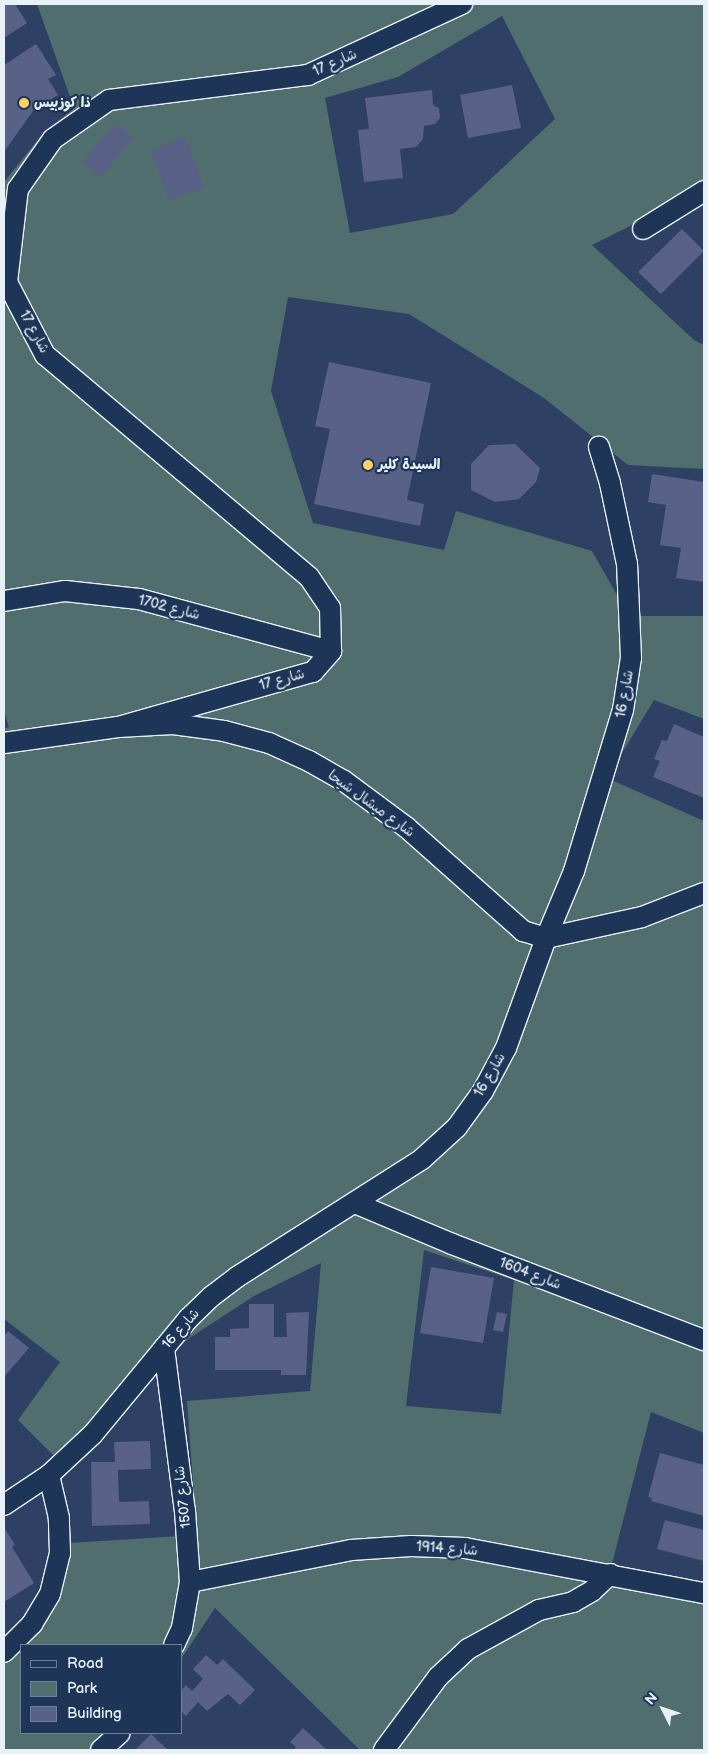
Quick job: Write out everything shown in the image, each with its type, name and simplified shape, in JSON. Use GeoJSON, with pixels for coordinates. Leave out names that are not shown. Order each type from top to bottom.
{"type":"FeatureCollection","features":[{"type":"Feature","properties":{"kind":"street","name":"شارع 17"},"geometry":{"type":"LineString","coordinates":[[118,727],[313,672],[330,651],[330,608],[309,577],[45,355],[7,282],[18,189],[53,139],[109,100],[308,75],[463,4]]}},
{"type":"Feature","properties":{"kind":"street"},"geometry":{"type":"LineString","coordinates":[[643,229],[704,191]]}},
{"type":"Feature","properties":{"kind":"street","name":"شارع 16"},"geometry":{"type":"LineString","coordinates":[[4,1505],[48,1475],[93,1434],[188,1319],[237,1277],[357,1204],[422,1159],[457,1127],[483,1091],[506,1048],[546,938],[574,871],[608,767],[623,710],[631,658],[627,564],[610,483],[599,447]]}},
{"type":"Feature","properties":{"kind":"street","name":"شارع 1702"},"geometry":{"type":"LineString","coordinates":[[4,602],[65,591],[140,599],[330,651]]}},
{"type":"Feature","properties":{"kind":"street","name":"شارع ميشال شيحا"},"geometry":{"type":"LineString","coordinates":[[4,742],[118,727],[173,724],[224,732],[269,744],[309,761],[344,781],[406,827],[523,931],[546,938]]}},
{"type":"Feature","properties":{"kind":"street"},"geometry":{"type":"LineString","coordinates":[[546,938],[642,916],[702,898]]}},
{"type":"Feature","properties":{"kind":"street","name":"شارع 1604"},"geometry":{"type":"LineString","coordinates":[[357,1204],[461,1247],[704,1340]]}},
{"type":"Feature","properties":{"kind":"street","name":"شارع 1507"},"geometry":{"type":"LineString","coordinates":[[164,1348],[185,1511],[190,1582],[182,1628],[174,1644]]}},
{"type":"Feature","properties":{"kind":"street"},"geometry":{"type":"LineString","coordinates":[[4,1652],[32,1624],[50,1594],[60,1553],[59,1518],[48,1475]]}},
{"type":"Feature","properties":{"kind":"street","name":"شارع 1914"},"geometry":{"type":"LineString","coordinates":[[190,1582],[351,1550],[410,1546],[465,1548],[704,1593]]}},
{"type":"Feature","properties":{"kind":"street"},"geometry":{"type":"LineString","coordinates":[[384,1750],[438,1677],[468,1650],[539,1610],[572,1602],[592,1591],[610,1574]]}},
{"type":"Feature","properties":{"kind":"street"},"geometry":{"type":"LineString","coordinates":[[101,1750],[119,1734]]}},
{"type":"Feature","properties":{"kind":"green space"},"geometry":{"type":"Polygon","coordinates":[[[37,4],[704,4],[704,189],[592,245],[694,340],[704,345],[704,469],[628,465],[544,398],[409,314],[288,297],[271,391],[313,523],[444,550],[456,511],[592,551],[629,616],[704,616],[704,719],[654,700],[607,778],[704,821],[704,1433],[651,1412],[607,1583],[704,1599],[704,1750],[360,1750],[215,1608],[182,1658],[182,1644],[20,1644],[20,1734],[125,1734],[108,1750],[4,1750],[4,1638],[24,1622],[69,1543],[197,1535],[187,1401],[310,1391],[321,1263],[254,1296],[191,1337],[164,1358],[88,1429],[53,1455],[18,1420],[60,1362],[4,1319],[4,729],[9,727],[4,711],[4,182],[40,137],[74,108],[37,4]],[[502,16],[398,77],[325,98],[350,233],[453,214],[555,119],[502,16]],[[424,1250],[406,1406],[501,1414],[514,1280],[424,1250]]]}},
{"type":"Feature","properties":{"kind":"building"},"geometry":{"type":"Polygon","coordinates":[[[4,4],[15,4],[27,23],[4,38],[4,4]]]}},
{"type":"Feature","properties":{"kind":"building","name":"ذا كوزبيس"},"geometry":{"type":"Polygon","coordinates":[[[36,44],[56,75],[48,79],[58,95],[33,111],[4,152],[4,65],[36,44]]]}},
{"type":"Feature","properties":{"kind":"building"},"geometry":{"type":"Polygon","coordinates":[[[512,85],[521,128],[468,138],[460,95],[512,85]]]}},
{"type":"Feature","properties":{"kind":"building"},"geometry":{"type":"Polygon","coordinates":[[[432,90],[433,105],[439,108],[440,118],[435,124],[424,126],[423,139],[416,147],[400,149],[403,178],[364,182],[358,130],[369,129],[365,98],[432,90]]]}},
{"type":"Feature","properties":{"kind":"building"},"geometry":{"type":"Polygon","coordinates":[[[116,123],[133,138],[101,177],[83,162],[116,123]]]}},
{"type":"Feature","properties":{"kind":"building"},"geometry":{"type":"Polygon","coordinates":[[[185,137],[204,187],[169,200],[151,150],[185,137]]]}},
{"type":"Feature","properties":{"kind":"building"},"geometry":{"type":"Polygon","coordinates":[[[682,229],[704,251],[661,294],[638,272],[682,229]]]}},
{"type":"Feature","properties":{"kind":"building","name":"السيدة كلير"},"geometry":{"type":"Polygon","coordinates":[[[329,362],[431,383],[407,500],[424,504],[420,526],[314,504],[330,429],[315,426],[329,362]]]}},
{"type":"Feature","properties":{"kind":"building"},"geometry":{"type":"Polygon","coordinates":[[[515,444],[540,468],[536,482],[519,499],[495,502],[471,490],[471,464],[489,445],[515,444]]]}},
{"type":"Feature","properties":{"kind":"building"},"geometry":{"type":"Polygon","coordinates":[[[652,474],[704,482],[704,582],[676,578],[681,548],[660,545],[666,505],[648,502],[652,474]]]}},
{"type":"Feature","properties":{"kind":"building"},"geometry":{"type":"Polygon","coordinates":[[[674,724],[704,737],[704,798],[653,777],[660,761],[654,759],[662,740],[667,741],[674,724]]]}},
{"type":"Feature","properties":{"kind":"building"},"geometry":{"type":"Polygon","coordinates":[[[431,1267],[494,1278],[483,1343],[420,1333],[431,1267]]]}},
{"type":"Feature","properties":{"kind":"building"},"geometry":{"type":"Polygon","coordinates":[[[249,1304],[274,1304],[274,1337],[287,1337],[286,1313],[309,1312],[306,1375],[281,1375],[281,1370],[215,1370],[215,1337],[230,1337],[230,1329],[249,1328],[249,1304]]]}},
{"type":"Feature","properties":{"kind":"building"},"geometry":{"type":"Polygon","coordinates":[[[497,1312],[507,1314],[503,1332],[493,1330],[497,1312]]]}},
{"type":"Feature","properties":{"kind":"building"},"geometry":{"type":"Polygon","coordinates":[[[8,1331],[29,1348],[4,1377],[4,1336],[8,1331]]]}},
{"type":"Feature","properties":{"kind":"building"},"geometry":{"type":"Polygon","coordinates":[[[150,1441],[151,1469],[118,1470],[119,1502],[149,1501],[150,1524],[92,1526],[91,1462],[115,1462],[114,1442],[150,1441]]]}},
{"type":"Feature","properties":{"kind":"building"},"geometry":{"type":"Polygon","coordinates":[[[660,1453],[704,1465],[704,1516],[651,1501],[652,1498],[648,1497],[660,1453]]]}},
{"type":"Feature","properties":{"kind":"building"},"geometry":{"type":"Polygon","coordinates":[[[665,1520],[704,1530],[704,1561],[657,1549],[665,1520]]]}},
{"type":"Feature","properties":{"kind":"building"},"geometry":{"type":"Polygon","coordinates":[[[4,1527],[15,1545],[12,1547],[34,1583],[4,1602],[4,1527]]]}},
{"type":"Feature","properties":{"kind":"building"},"geometry":{"type":"Polygon","coordinates":[[[206,1655],[217,1665],[223,1659],[255,1690],[240,1705],[228,1694],[207,1711],[198,1702],[186,1716],[182,1712],[182,1690],[186,1685],[192,1691],[203,1679],[193,1669],[206,1655]]]}},
{"type":"Feature","properties":{"kind":"building"},"geometry":{"type":"Polygon","coordinates":[[[303,1728],[327,1750],[293,1750],[296,1747],[290,1742],[303,1728]]]}},
{"type":"Feature","properties":{"kind":"building"},"geometry":{"type":"Polygon","coordinates":[[[151,1734],[168,1750],[135,1750],[151,1734]]]}},
{"type":"Feature","properties":{"kind":"place","name":"ذا كوزبيس"},"geometry":{"type":"Point","coordinates":[24,103]}},
{"type":"Feature","properties":{"kind":"place","name":"السيدة كلير"},"geometry":{"type":"Point","coordinates":[368,465]}}]}
